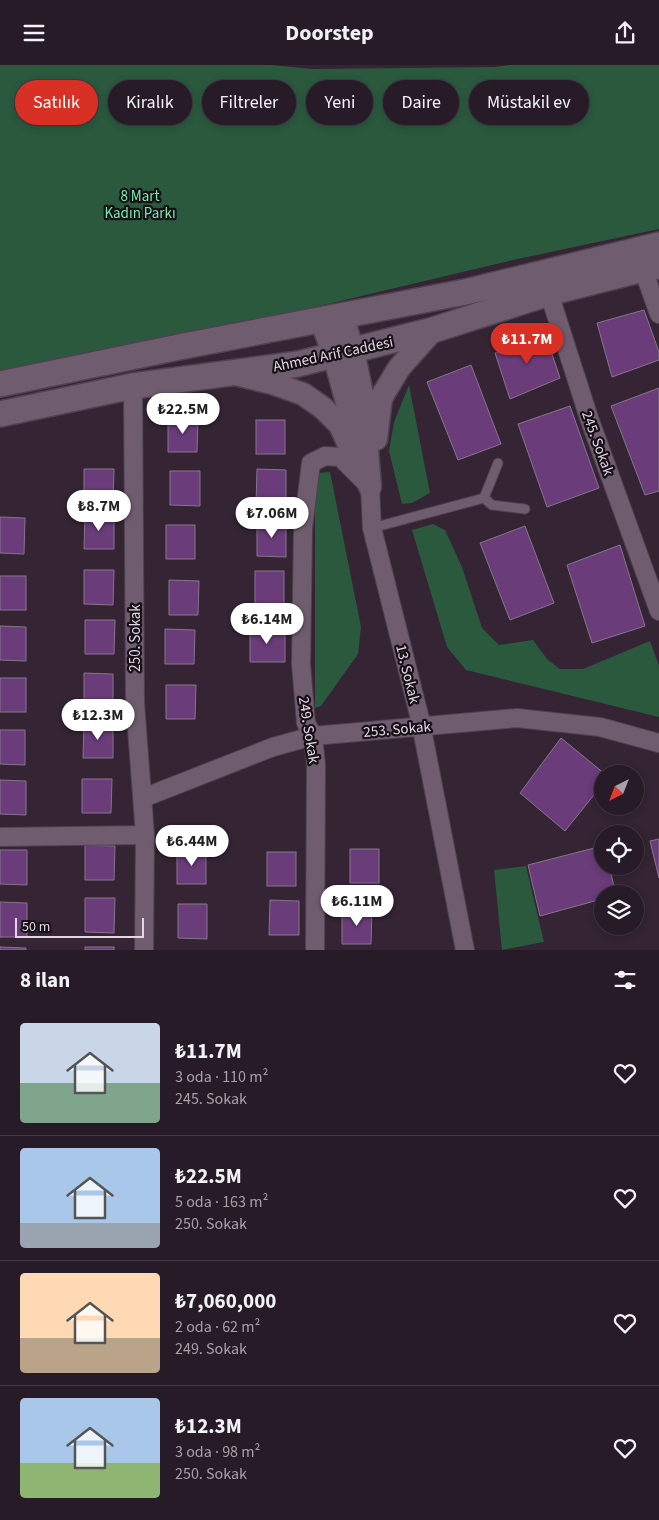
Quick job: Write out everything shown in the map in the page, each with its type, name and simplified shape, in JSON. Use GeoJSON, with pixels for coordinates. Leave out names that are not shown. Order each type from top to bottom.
{"type":"FeatureCollection","features":[{"type":"Feature","properties":{"kind":"main road","name":"Ahmed Arif Caddesi"},"geometry":{"type":"LineString","coordinates":[[0,384],[184,345],[465,292],[547,283],[650,257]]}},
{"type":"Feature","properties":{"kind":"main road","name":"Ahmed Arif Caddesi"},"geometry":{"type":"LineString","coordinates":[[0,414],[133,386],[298,364],[344,353],[432,330],[547,283]]}},
{"type":"Feature","properties":{"kind":"street"},"geometry":{"type":"LineString","coordinates":[[650,257],[659,314]]}},
{"type":"Feature","properties":{"kind":"street","name":"245. Sokak"},"geometry":{"type":"LineString","coordinates":[[547,283],[589,419],[659,611]]}},
{"type":"Feature","properties":{"kind":"street"},"geometry":{"type":"LineString","coordinates":[[331,317],[344,353],[370,487]]}},
{"type":"Feature","properties":{"kind":"street"},"geometry":{"type":"LineString","coordinates":[[370,487],[381,398],[399,368],[432,330]]}},
{"type":"Feature","properties":{"kind":"street"},"geometry":{"type":"LineString","coordinates":[[233,373],[304,394],[323,408],[340,425],[370,487]]}},
{"type":"Feature","properties":{"kind":"street","name":"250. Sokak"},"geometry":{"type":"LineString","coordinates":[[133,386],[135,703],[146,835],[144,950]]}},
{"type":"Feature","properties":{"kind":"street","name":"249. Sokak"},"geometry":{"type":"LineString","coordinates":[[315,950],[316,765],[313,737],[306,723],[301,664],[303,528],[311,463],[325,456],[340,457],[370,487]]}},
{"type":"Feature","properties":{"kind":"street","name":"13. Sokak"},"geometry":{"type":"LineString","coordinates":[[370,487],[372,528],[421,727],[465,950]]}},
{"type":"Feature","properties":{"kind":"street","name":"253. Sokak"},"geometry":{"type":"LineString","coordinates":[[142,798],[274,747],[313,737],[517,718],[600,727],[659,743]]}},
{"type":"Feature","properties":{"kind":"street"},"geometry":{"type":"LineString","coordinates":[[0,837],[146,835]]}},
{"type":"Feature","properties":{"kind":"lane"},"geometry":{"type":"LineString","coordinates":[[484,498],[498,463]]}},
{"type":"Feature","properties":{"kind":"lane"},"geometry":{"type":"LineString","coordinates":[[484,498],[492,505],[525,509]]}},
{"type":"Feature","properties":{"kind":"lane"},"geometry":{"type":"LineString","coordinates":[[372,528],[484,498]]}},
{"type":"Feature","properties":{"kind":"green space","name":"8 Mart Kadın Parkı"},"geometry":{"type":"Polygon","coordinates":[[[0,65],[271,65],[312,69],[495,67],[510,65],[659,65],[659,229],[513,260],[70,365],[0,379],[0,65]]]}},
{"type":"Feature","properties":{"kind":"green space"},"geometry":{"type":"Polygon","coordinates":[[[409,385],[430,493],[412,503],[402,504],[389,451],[394,422],[409,385]]]}},
{"type":"Feature","properties":{"kind":"green space"},"geometry":{"type":"Polygon","coordinates":[[[330,472],[361,627],[358,654],[321,706],[315,708],[315,473],[330,472]]]}},
{"type":"Feature","properties":{"kind":"green space"},"geometry":{"type":"Polygon","coordinates":[[[433,524],[445,530],[462,567],[482,628],[499,645],[533,640],[547,659],[560,669],[583,669],[650,641],[659,666],[659,717],[466,670],[447,647],[412,530],[433,524]]]}},
{"type":"Feature","properties":{"kind":"green space"},"geometry":{"type":"Polygon","coordinates":[[[526,866],[544,942],[502,950],[494,870],[526,866]]]}},
{"type":"Feature","properties":{"kind":"building"},"geometry":{"type":"Polygon","coordinates":[[[644,310],[659,352],[659,360],[612,377],[597,323],[644,310]]]}},
{"type":"Feature","properties":{"kind":"building"},"geometry":{"type":"Polygon","coordinates":[[[544,330],[560,378],[510,399],[495,353],[544,330]]]}},
{"type":"Feature","properties":{"kind":"building"},"geometry":{"type":"Polygon","coordinates":[[[471,365],[501,444],[458,460],[427,382],[471,365]]]}},
{"type":"Feature","properties":{"kind":"building"},"geometry":{"type":"Polygon","coordinates":[[[659,388],[659,491],[645,495],[611,406],[659,388]]]}},
{"type":"Feature","properties":{"kind":"building"},"geometry":{"type":"Polygon","coordinates":[[[570,406],[599,488],[547,507],[518,424],[570,406]]]}},
{"type":"Feature","properties":{"kind":"building"},"geometry":{"type":"Polygon","coordinates":[[[168,418],[198,418],[197,452],[168,452],[168,418]]]}},
{"type":"Feature","properties":{"kind":"building"},"geometry":{"type":"Polygon","coordinates":[[[256,420],[285,420],[285,454],[256,454],[256,420]]]}},
{"type":"Feature","properties":{"kind":"building"},"geometry":{"type":"Polygon","coordinates":[[[84,469],[114,469],[113,503],[84,503],[84,469]]]}},
{"type":"Feature","properties":{"kind":"building"},"geometry":{"type":"Polygon","coordinates":[[[257,469],[286,470],[286,504],[256,504],[257,469]]]}},
{"type":"Feature","properties":{"kind":"building"},"geometry":{"type":"Polygon","coordinates":[[[170,471],[200,471],[200,506],[170,505],[170,471]]]}},
{"type":"Feature","properties":{"kind":"building"},"geometry":{"type":"Polygon","coordinates":[[[85,514],[114,515],[114,549],[84,549],[85,514]]]}},
{"type":"Feature","properties":{"kind":"building"},"geometry":{"type":"Polygon","coordinates":[[[0,517],[25,518],[24,554],[0,553],[0,517]]]}},
{"type":"Feature","properties":{"kind":"building"},"geometry":{"type":"Polygon","coordinates":[[[257,522],[286,523],[286,557],[257,556],[257,522]]]}},
{"type":"Feature","properties":{"kind":"building"},"geometry":{"type":"Polygon","coordinates":[[[166,525],[195,525],[195,559],[166,559],[166,525]]]}},
{"type":"Feature","properties":{"kind":"building"},"geometry":{"type":"Polygon","coordinates":[[[525,526],[554,603],[510,620],[480,543],[525,526]]]}},
{"type":"Feature","properties":{"kind":"building"},"geometry":{"type":"Polygon","coordinates":[[[620,545],[645,626],[592,643],[567,565],[620,545]]]}},
{"type":"Feature","properties":{"kind":"building"},"geometry":{"type":"Polygon","coordinates":[[[84,570],[114,570],[113,605],[84,604],[84,570]]]}},
{"type":"Feature","properties":{"kind":"building"},"geometry":{"type":"Polygon","coordinates":[[[255,571],[284,571],[284,605],[255,605],[255,571]]]}},
{"type":"Feature","properties":{"kind":"building"},"geometry":{"type":"Polygon","coordinates":[[[0,576],[26,576],[26,610],[0,610],[0,576]]]}},
{"type":"Feature","properties":{"kind":"building"},"geometry":{"type":"Polygon","coordinates":[[[169,580],[199,581],[198,615],[169,615],[169,580]]]}},
{"type":"Feature","properties":{"kind":"building"},"geometry":{"type":"Polygon","coordinates":[[[85,620],[115,620],[114,654],[85,654],[85,620]]]}},
{"type":"Feature","properties":{"kind":"building"},"geometry":{"type":"Polygon","coordinates":[[[0,626],[26,627],[26,661],[0,660],[0,626]]]}},
{"type":"Feature","properties":{"kind":"building"},"geometry":{"type":"Polygon","coordinates":[[[250,627],[285,628],[285,662],[250,662],[250,627]]]}},
{"type":"Feature","properties":{"kind":"building"},"geometry":{"type":"Polygon","coordinates":[[[165,629],[195,630],[194,664],[165,664],[165,629]]]}},
{"type":"Feature","properties":{"kind":"building"},"geometry":{"type":"Polygon","coordinates":[[[84,673],[113,674],[113,708],[84,708],[84,673]]]}},
{"type":"Feature","properties":{"kind":"building"},"geometry":{"type":"Polygon","coordinates":[[[0,678],[26,678],[26,712],[0,712],[0,678]]]}},
{"type":"Feature","properties":{"kind":"building"},"geometry":{"type":"Polygon","coordinates":[[[166,685],[196,685],[195,719],[166,719],[166,685]]]}},
{"type":"Feature","properties":{"kind":"building"},"geometry":{"type":"Polygon","coordinates":[[[84,723],[113,724],[113,758],[83,758],[84,723]]]}},
{"type":"Feature","properties":{"kind":"building"},"geometry":{"type":"Polygon","coordinates":[[[0,730],[25,730],[25,765],[0,764],[0,730]]]}},
{"type":"Feature","properties":{"kind":"building"},"geometry":{"type":"Polygon","coordinates":[[[561,738],[594,765],[594,795],[565,831],[520,793],[561,738]]]}},
{"type":"Feature","properties":{"kind":"building"},"geometry":{"type":"Polygon","coordinates":[[[82,779],[112,779],[111,813],[82,813],[82,779]]]}},
{"type":"Feature","properties":{"kind":"building"},"geometry":{"type":"Polygon","coordinates":[[[0,780],[26,781],[26,815],[0,814],[0,780]]]}},
{"type":"Feature","properties":{"kind":"building"},"geometry":{"type":"Polygon","coordinates":[[[659,839],[659,878],[650,841],[659,839]]]}},
{"type":"Feature","properties":{"kind":"building"},"geometry":{"type":"Polygon","coordinates":[[[85,845],[115,846],[114,880],[85,880],[85,845]]]}},
{"type":"Feature","properties":{"kind":"building"},"geometry":{"type":"Polygon","coordinates":[[[594,848],[594,875],[611,875],[614,885],[594,885],[594,901],[540,916],[528,865],[594,848]]]}},
{"type":"Feature","properties":{"kind":"building"},"geometry":{"type":"Polygon","coordinates":[[[350,849],[379,849],[379,883],[350,883],[350,849]]]}},
{"type":"Feature","properties":{"kind":"building"},"geometry":{"type":"Polygon","coordinates":[[[0,850],[27,850],[27,885],[0,884],[0,850]]]}},
{"type":"Feature","properties":{"kind":"building"},"geometry":{"type":"Polygon","coordinates":[[[177,850],[206,850],[206,884],[177,884],[177,850]]]}},
{"type":"Feature","properties":{"kind":"building"},"geometry":{"type":"Polygon","coordinates":[[[267,852],[296,852],[296,886],[267,886],[267,852]]]}},
{"type":"Feature","properties":{"kind":"building"},"geometry":{"type":"Polygon","coordinates":[[[85,898],[115,898],[114,933],[85,932],[85,898]]]}},
{"type":"Feature","properties":{"kind":"building"},"geometry":{"type":"Polygon","coordinates":[[[270,900],[299,901],[299,935],[269,935],[270,900]]]}},
{"type":"Feature","properties":{"kind":"building"},"geometry":{"type":"Polygon","coordinates":[[[0,902],[27,903],[27,937],[0,937],[0,902]]]}},
{"type":"Feature","properties":{"kind":"building"},"geometry":{"type":"Polygon","coordinates":[[[178,904],[207,904],[207,939],[178,938],[178,904]]]}},
{"type":"Feature","properties":{"kind":"building"},"geometry":{"type":"Polygon","coordinates":[[[342,909],[372,910],[371,944],[342,944],[342,909]]]}},
{"type":"Feature","properties":{"kind":"building"},"geometry":{"type":"Polygon","coordinates":[[[0,947],[26,948],[26,950],[0,950],[0,947]]]}},
{"type":"Feature","properties":{"kind":"building"},"geometry":{"type":"Polygon","coordinates":[[[85,947],[114,947],[114,950],[85,950],[85,947]]]}}]}
